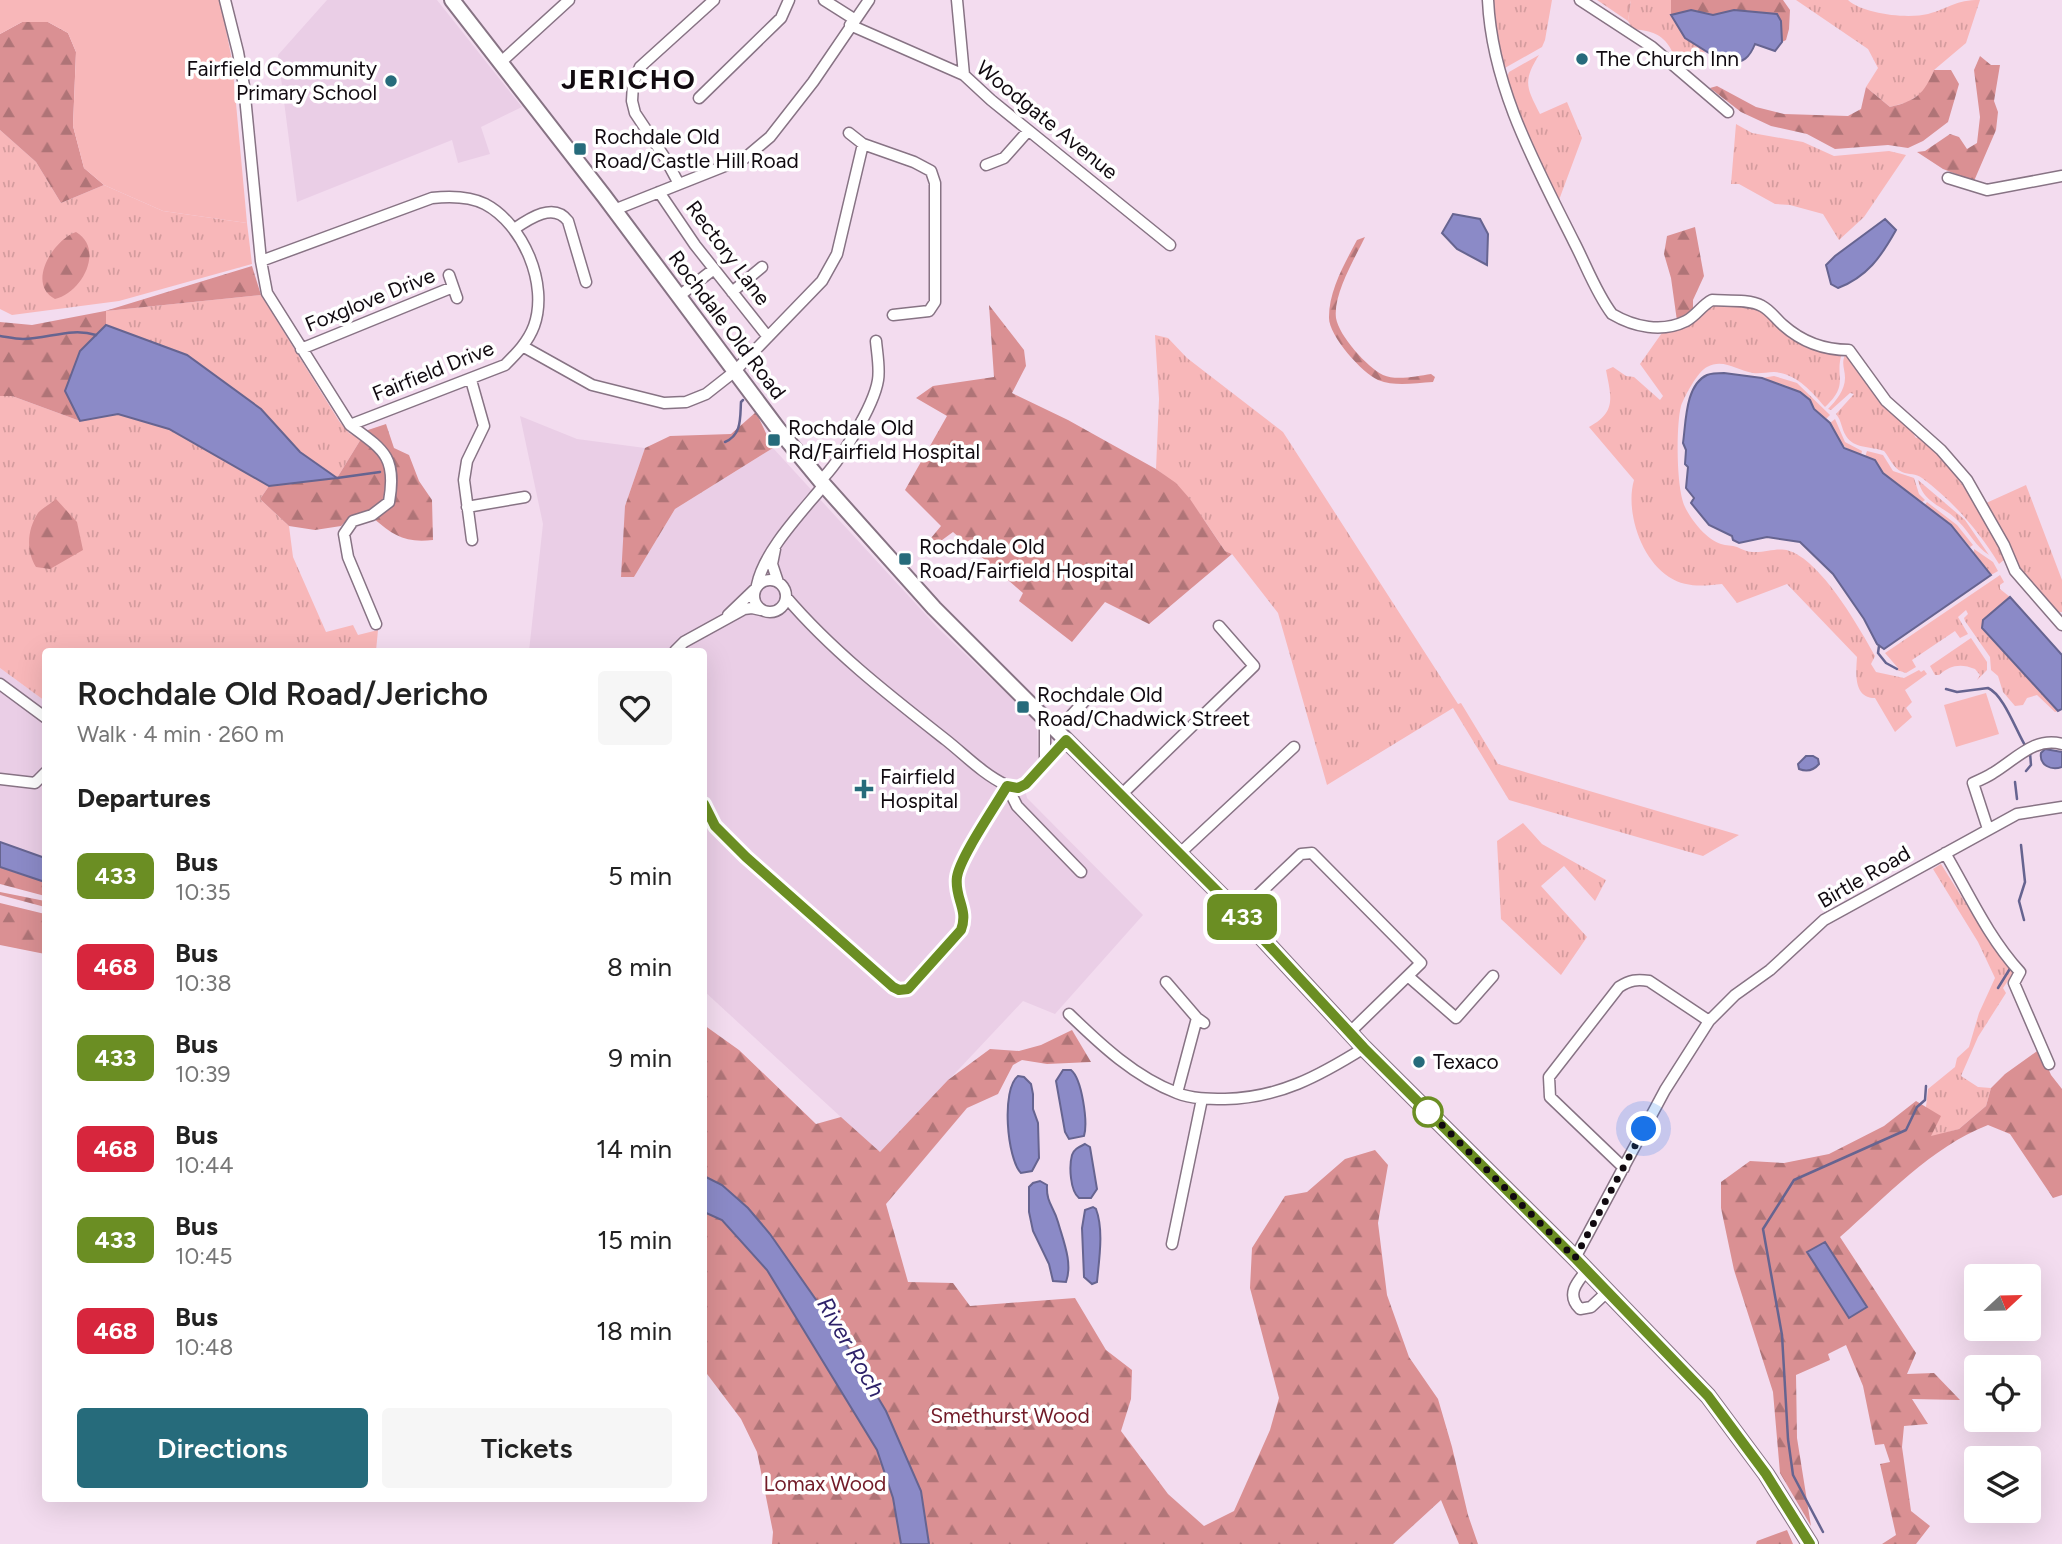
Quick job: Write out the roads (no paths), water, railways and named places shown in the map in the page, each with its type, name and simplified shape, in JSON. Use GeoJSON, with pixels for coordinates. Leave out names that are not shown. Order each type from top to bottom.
{"type":"FeatureCollection","features":[{"type":"Feature","properties":{"kind":"main road","name":"Rochdale Old Road"},"geometry":{"type":"LineString","coordinates":[[452,0],[614,210],[734,372],[822,483],[934,608],[1239,913],[1349,1033],[1587,1270],[1708,1396],[1766,1474],[1810,1544]]}},
{"type":"Feature","properties":{"kind":"street"},"geometry":{"type":"LineString","coordinates":[[225,0],[244,86],[261,261],[267,293],[350,425],[381,447],[394,476],[389,502],[372,515],[353,521],[344,534],[348,557],[376,624]]}},
{"type":"Feature","properties":{"kind":"street"},"geometry":{"type":"LineString","coordinates":[[501,62],[569,0]]}},
{"type":"Feature","properties":{"kind":"street"},"geometry":{"type":"LineString","coordinates":[[679,184],[666,158],[635,113],[632,101],[633,84],[640,67],[714,0]]}},
{"type":"Feature","properties":{"kind":"street"},"geometry":{"type":"LineString","coordinates":[[699,98],[781,18],[789,0]]}},
{"type":"Feature","properties":{"kind":"street","name":"Woodgate Avenue"},"geometry":{"type":"LineString","coordinates":[[824,0],[852,22],[964,75],[1028,131],[1170,245]]}},
{"type":"Feature","properties":{"kind":"street"},"geometry":{"type":"LineString","coordinates":[[614,210],[745,158],[766,142],[813,82],[869,0]]}},
{"type":"Feature","properties":{"kind":"street"},"geometry":{"type":"LineString","coordinates":[[957,0],[964,75]]}},
{"type":"Feature","properties":{"kind":"street"},"geometry":{"type":"LineString","coordinates":[[1488,0],[1489,23],[1500,74],[1518,124],[1557,208],[1612,314],[1644,326],[1665,328],[1688,320],[1712,300],[1748,302],[1762,306],[1791,332],[1814,345],[1835,351],[1849,350],[1886,401],[1941,450],[1967,480],[2004,545],[2015,571],[2062,625]]}},
{"type":"Feature","properties":{"kind":"street"},"geometry":{"type":"LineString","coordinates":[[1580,0],[1652,47],[1728,112]]}},
{"type":"Feature","properties":{"kind":"street"},"geometry":{"type":"LineString","coordinates":[[986,165],[1004,158],[1028,131]]}},
{"type":"Feature","properties":{"kind":"street"},"geometry":{"type":"LineString","coordinates":[[849,133],[863,144],[914,162],[931,172],[935,183],[935,302],[929,312],[893,315]]}},
{"type":"Feature","properties":{"kind":"street","name":"Rectory Lane"},"geometry":{"type":"LineString","coordinates":[[524,347],[592,385],[664,403],[687,402],[706,394],[734,372],[822,281],[836,254],[863,144]]}},
{"type":"Feature","properties":{"kind":"street"},"geometry":{"type":"LineString","coordinates":[[1948,178],[1987,190],[2062,176]]}},
{"type":"Feature","properties":{"kind":"street","name":"Rectory Lane"},"geometry":{"type":"LineString","coordinates":[[659,192],[714,269],[768,337]]}},
{"type":"Feature","properties":{"kind":"street","name":"Fairfield Drive"},"geometry":{"type":"LineString","coordinates":[[261,261],[432,198],[448,196],[473,199],[501,214],[514,229],[530,262],[538,294],[537,317],[524,347],[505,365],[350,425]]}},
{"type":"Feature","properties":{"kind":"street"},"geometry":{"type":"LineString","coordinates":[[514,229],[552,210],[562,213],[568,221],[586,282]]}},
{"type":"Feature","properties":{"kind":"street"},"geometry":{"type":"LineString","coordinates":[[732,292],[748,273],[762,267]]}},
{"type":"Feature","properties":{"kind":"street"},"geometry":{"type":"LineString","coordinates":[[679,296],[714,269]]}},
{"type":"Feature","properties":{"kind":"street"},"geometry":{"type":"LineString","coordinates":[[449,275],[457,298]]}},
{"type":"Feature","properties":{"kind":"street","name":"Foxglove Drive"},"geometry":{"type":"LineString","coordinates":[[301,349],[453,287]]}},
{"type":"Feature","properties":{"kind":"street"},"geometry":{"type":"LineString","coordinates":[[761,610],[754,601],[764,560],[822,483],[870,405],[878,379],[876,341]]}},
{"type":"Feature","properties":{"kind":"street"},"geometry":{"type":"LineString","coordinates":[[471,380],[484,426],[467,461],[464,480],[472,540]]}},
{"type":"Feature","properties":{"kind":"street"},"geometry":{"type":"LineString","coordinates":[[467,507],[525,497]]}},
{"type":"Feature","properties":{"kind":"street"},"geometry":{"type":"LineString","coordinates":[[775,548],[772,564],[786,597],[821,634],[980,768],[1007,786],[1018,788],[1026,784],[1045,764],[1061,735],[1091,694]]}},
{"type":"Feature","properties":{"kind":"street"},"geometry":{"type":"LineString","coordinates":[[720,622],[767,580],[778,582]]}},
{"type":"Feature","properties":{"kind":"street"},"geometry":{"type":"LineString","coordinates":[[678,648],[684,642],[744,609],[767,612],[778,610],[786,597]]}},
{"type":"Feature","properties":{"kind":"street"},"geometry":{"type":"LineString","coordinates":[[1121,794],[1254,666],[1219,626]]}},
{"type":"Feature","properties":{"kind":"street"},"geometry":{"type":"LineString","coordinates":[[0,684],[42,715]]}},
{"type":"Feature","properties":{"kind":"street"},"geometry":{"type":"LineString","coordinates":[[1045,719],[1045,764]]}},
{"type":"Feature","properties":{"kind":"street"},"geometry":{"type":"LineString","coordinates":[[1988,830],[1973,783],[1991,775],[2033,746],[2044,742],[2062,744]]}},
{"type":"Feature","properties":{"kind":"street"},"geometry":{"type":"LineString","coordinates":[[1179,854],[1294,747]]}},
{"type":"Feature","properties":{"kind":"street"},"geometry":{"type":"LineString","coordinates":[[0,779],[35,783],[42,776]]}},
{"type":"Feature","properties":{"kind":"street"},"geometry":{"type":"LineString","coordinates":[[1007,786],[1017,806],[1081,873]]}},
{"type":"Feature","properties":{"kind":"street"},"geometry":{"type":"LineString","coordinates":[[707,810],[715,826],[746,857],[899,990],[913,985],[961,930],[969,911],[956,890],[958,872],[1007,786]]}},
{"type":"Feature","properties":{"kind":"street","name":"Birtle Road"},"geometry":{"type":"LineString","coordinates":[[1575,1258],[1665,1090],[1709,1021],[1735,995],[1770,970],[1825,920],[2017,814],[2062,807]]}},
{"type":"Feature","properties":{"kind":"street"},"geometry":{"type":"LineString","coordinates":[[1239,913],[1301,854],[1312,853],[1421,963],[1349,1033]]}},
{"type":"Feature","properties":{"kind":"street"},"geometry":{"type":"LineString","coordinates":[[1945,853],[1983,924],[2020,972],[2014,983],[2049,1064]]}},
{"type":"Feature","properties":{"kind":"street"},"geometry":{"type":"LineString","coordinates":[[1409,976],[1456,1018],[1493,976]]}},
{"type":"Feature","properties":{"kind":"street"},"geometry":{"type":"LineString","coordinates":[[1624,1168],[1550,1097],[1549,1077],[1619,987],[1627,982],[1638,979],[1649,981],[1709,1021]]}},
{"type":"Feature","properties":{"kind":"street"},"geometry":{"type":"LineString","coordinates":[[1166,982],[1200,1021],[1177,1093]]}},
{"type":"Feature","properties":{"kind":"street"},"geometry":{"type":"LineString","coordinates":[[1069,1014],[1113,1054],[1140,1074],[1177,1093],[1202,1099],[1246,1098],[1283,1091],[1333,1068],[1364,1048]]}},
{"type":"Feature","properties":{"kind":"street"},"geometry":{"type":"LineString","coordinates":[[1172,1244],[1202,1099]]}},
{"type":"Feature","properties":{"kind":"street"},"geometry":{"type":"LineString","coordinates":[[1587,1270],[1578,1280],[1572,1294],[1577,1306],[1580,1309],[1591,1307],[1607,1292]]}},
{"type":"Feature","properties":{"kind":"water"},"geometry":{"type":"Polygon","coordinates":[[[1691,10],[1713,15],[1734,10],[1777,14],[1781,21],[1782,42],[1775,51],[1755,44],[1745,59],[1728,65],[1685,38],[1671,15],[1691,10]]]}},
{"type":"Feature","properties":{"kind":"water"},"geometry":{"type":"Polygon","coordinates":[[[1453,214],[1480,219],[1488,234],[1487,265],[1457,249],[1442,233],[1453,214]]]}},
{"type":"Feature","properties":{"kind":"water"},"geometry":{"type":"Polygon","coordinates":[[[1885,219],[1896,230],[1879,257],[1857,278],[1838,288],[1831,284],[1826,265],[1885,219]]]}},
{"type":"Feature","properties":{"kind":"water"},"geometry":{"type":"Polygon","coordinates":[[[106,325],[187,355],[261,409],[300,452],[337,478],[269,486],[169,429],[118,414],[80,421],[65,391],[80,351],[106,325]]]}},
{"type":"Feature","properties":{"kind":"water"},"geometry":{"type":"Polygon","coordinates":[[[1724,373],[1762,378],[1800,392],[1830,423],[1844,448],[1875,460],[1883,473],[1951,525],[1991,575],[1884,649],[1877,644],[1864,619],[1833,574],[1800,542],[1767,537],[1739,543],[1733,540],[1732,536],[1709,525],[1691,503],[1694,498],[1686,488],[1688,467],[1685,464],[1686,450],[1683,443],[1688,405],[1694,387],[1707,375],[1724,373]]]}},
{"type":"Feature","properties":{"kind":"water"},"geometry":{"type":"Polygon","coordinates":[[[2010,597],[2062,655],[2062,709],[2058,711],[1982,628],[1983,620],[2010,597]]]}},
{"type":"Feature","properties":{"kind":"water"},"geometry":{"type":"Polygon","coordinates":[[[2045,749],[2062,752],[2062,767],[2054,768],[2044,764],[2041,753],[2045,749]]]}},
{"type":"Feature","properties":{"kind":"water"},"geometry":{"type":"Polygon","coordinates":[[[1806,756],[1818,759],[1819,764],[1810,770],[1799,769],[1798,764],[1806,756]]]}},
{"type":"Feature","properties":{"kind":"water"},"geometry":{"type":"Polygon","coordinates":[[[0,842],[42,857],[42,881],[0,867],[0,842]]]}},
{"type":"Feature","properties":{"kind":"water"},"geometry":{"type":"Polygon","coordinates":[[[1063,1070],[1071,1070],[1075,1075],[1085,1111],[1084,1136],[1069,1139],[1065,1132],[1056,1081],[1063,1070]]]}},
{"type":"Feature","properties":{"kind":"water"},"geometry":{"type":"Polygon","coordinates":[[[1018,1076],[1024,1077],[1031,1084],[1033,1109],[1038,1123],[1039,1158],[1032,1171],[1021,1173],[1012,1154],[1008,1124],[1009,1095],[1018,1076]]]}},
{"type":"Feature","properties":{"kind":"water"},"geometry":{"type":"Polygon","coordinates":[[[1085,1144],[1090,1147],[1097,1189],[1091,1198],[1079,1198],[1072,1184],[1071,1160],[1074,1151],[1085,1144]]]}},
{"type":"Feature","properties":{"kind":"water"},"geometry":{"type":"Polygon","coordinates":[[[707,1178],[722,1185],[748,1208],[770,1234],[840,1334],[886,1411],[921,1491],[929,1544],[901,1544],[893,1498],[877,1450],[767,1270],[722,1220],[707,1213],[707,1178]]]}},
{"type":"Feature","properties":{"kind":"water"},"geometry":{"type":"Polygon","coordinates":[[[1040,1181],[1047,1185],[1049,1201],[1065,1244],[1068,1259],[1066,1282],[1053,1281],[1049,1264],[1033,1231],[1029,1212],[1029,1187],[1040,1181]]]}},
{"type":"Feature","properties":{"kind":"water"},"geometry":{"type":"Polygon","coordinates":[[[1093,1207],[1096,1209],[1100,1226],[1100,1245],[1097,1282],[1092,1284],[1084,1277],[1082,1228],[1085,1210],[1093,1207]]]}},
{"type":"Feature","properties":{"kind":"water"},"geometry":{"type":"Polygon","coordinates":[[[1825,1242],[1867,1307],[1849,1318],[1807,1252],[1825,1242]]]}},
{"type":"Feature","properties":{"kind":"waterway"},"geometry":{"type":"LineString","coordinates":[[0,336],[23,339],[78,332],[96,335]]}},
{"type":"Feature","properties":{"kind":"waterway"},"geometry":{"type":"LineString","coordinates":[[725,442],[735,435],[743,400]]}},
{"type":"Feature","properties":{"kind":"waterway"},"geometry":{"type":"LineString","coordinates":[[337,478],[380,472]]}},
{"type":"Feature","properties":{"kind":"waterway"},"geometry":{"type":"LineString","coordinates":[[1879,646],[1878,653],[1886,663],[1897,669]]}},
{"type":"Feature","properties":{"kind":"waterway"},"geometry":{"type":"LineString","coordinates":[[1946,689],[1957,692],[1988,688],[1994,692],[2026,747]]}},
{"type":"Feature","properties":{"kind":"waterway"},"geometry":{"type":"LineString","coordinates":[[2026,771],[2031,765],[2030,753]]}},
{"type":"Feature","properties":{"kind":"waterway"},"geometry":{"type":"LineString","coordinates":[[2015,782],[2017,799]]}},
{"type":"Feature","properties":{"kind":"waterway"},"geometry":{"type":"LineString","coordinates":[[2021,845],[2025,882],[2019,901],[2024,920]]}},
{"type":"Feature","properties":{"kind":"waterway"},"geometry":{"type":"LineString","coordinates":[[1998,988],[2011,967]]}},
{"type":"Feature","properties":{"kind":"waterway"},"geometry":{"type":"LineString","coordinates":[[1823,1532],[1793,1475],[1788,1439],[1782,1335],[1763,1229],[1794,1180],[1906,1130],[1917,1107],[1925,1100],[1926,1086]]}},
{"type":"Feature","properties":{"kind":"place","name":"The Church Inn"},"geometry":{"type":"Point","coordinates":[1582,59]}},
{"type":"Feature","properties":{"kind":"place","name":"Fairfield Community Primary School"},"geometry":{"type":"Point","coordinates":[391,81]}},
{"type":"Feature","properties":{"kind":"place","name":"Rochdale Old Road/Castle Hill Road"},"geometry":{"type":"Point","coordinates":[580,149]}},
{"type":"Feature","properties":{"kind":"place","name":"Rochdale Old Rd/Fairfield Hospital"},"geometry":{"type":"Point","coordinates":[774,440]}},
{"type":"Feature","properties":{"kind":"place","name":"Rochdale Old Road/Fairfield Hospital"},"geometry":{"type":"Point","coordinates":[905,559]}},
{"type":"Feature","properties":{"kind":"place","name":"Rochdale Old Road/Chadwick Street"},"geometry":{"type":"Point","coordinates":[1023,707]}},
{"type":"Feature","properties":{"kind":"place","name":"Fairfield Hospital"},"geometry":{"type":"Point","coordinates":[864,789]}},
{"type":"Feature","properties":{"kind":"place","name":"Texaco"},"geometry":{"type":"Point","coordinates":[1419,1062]}},
{"type":"Feature","properties":{"kind":"district","name":"JERICHO"},"geometry":{"type":"Point","coordinates":[629,79]}},
{"type":"Feature","properties":{"kind":"water label","name":"River Roch"},"geometry":{"type":"Point","coordinates":[851,1347]}},
{"type":"Feature","properties":{"kind":"park label","name":"Smethurst Wood"},"geometry":{"type":"Point","coordinates":[1010,1416]}},
{"type":"Feature","properties":{"kind":"park label","name":"Lomax Wood"},"geometry":{"type":"Point","coordinates":[825,1484]}}]}
